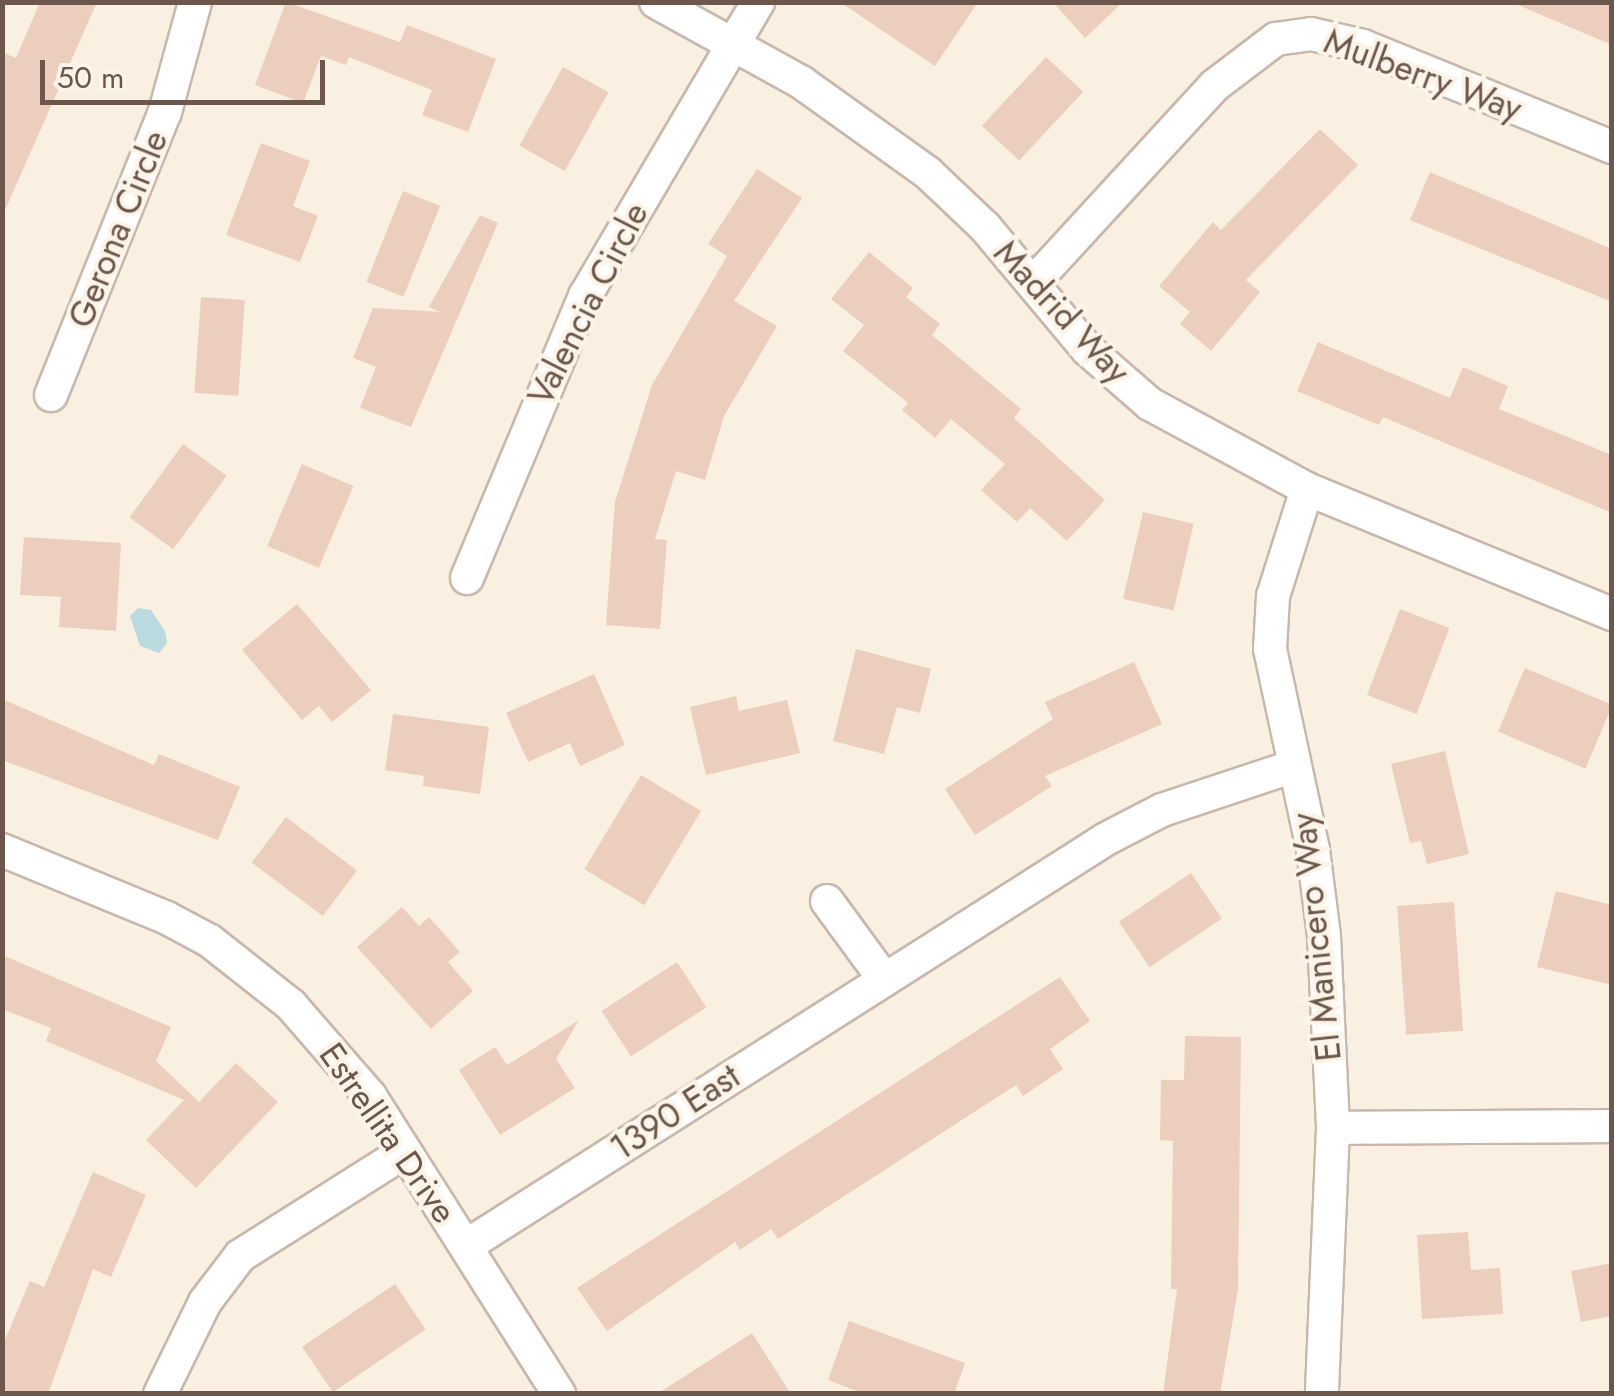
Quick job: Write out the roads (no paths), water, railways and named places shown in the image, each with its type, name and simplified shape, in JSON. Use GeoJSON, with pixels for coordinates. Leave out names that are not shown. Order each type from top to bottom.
{"type":"FeatureCollection","features":[{"type":"Feature","properties":{"kind":"street","name":"Gerona Circle"},"geometry":{"type":"LineString","coordinates":[[51,395],[165,112],[195,2]]}},
{"type":"Feature","properties":{"kind":"street","name":"Madrid Way"},"geometry":{"type":"LineString","coordinates":[[656,2],[801,82],[928,174],[1032,283],[1088,350],[1150,404],[1225,450],[1307,489],[1612,614]]}},
{"type":"Feature","properties":{"kind":"street","name":"Valencia Circle"},"geometry":{"type":"LineString","coordinates":[[468,578],[585,296],[758,2]]}},
{"type":"Feature","properties":{"kind":"street","name":"Mulberry Way"},"geometry":{"type":"LineString","coordinates":[[1032,283],[1214,86],[1276,38],[1310,34],[1363,46],[1612,147]]}},
{"type":"Feature","properties":{"kind":"street","name":"El Manicero Way"},"geometry":{"type":"LineString","coordinates":[[1307,489],[1273,596],[1270,649],[1324,936],[1333,1128],[1322,1394]]}},
{"type":"Feature","properties":{"kind":"street","name":"1390 East"},"geometry":{"type":"LineString","coordinates":[[466,1246],[1106,839],[1162,810],[1294,766]]}},
{"type":"Feature","properties":{"kind":"street","name":"Estrellita Drive"},"geometry":{"type":"LineString","coordinates":[[2,850],[166,918],[251,971],[332,1046],[559,1394]]}},
{"type":"Feature","properties":{"kind":"street"},"geometry":{"type":"LineString","coordinates":[[827,901],[884,978]]}},
{"type":"Feature","properties":{"kind":"street"},"geometry":{"type":"LineString","coordinates":[[1333,1128],[1608,1126]]}},
{"type":"Feature","properties":{"kind":"street"},"geometry":{"type":"LineString","coordinates":[[160,1394],[205,1302],[240,1256],[404,1153]]}},
{"type":"Feature","properties":{"kind":"water"},"geometry":{"type":"Polygon","coordinates":[[[138,608],[151,610],[165,631],[167,643],[159,653],[140,646],[130,616],[138,608]]]}}]}
